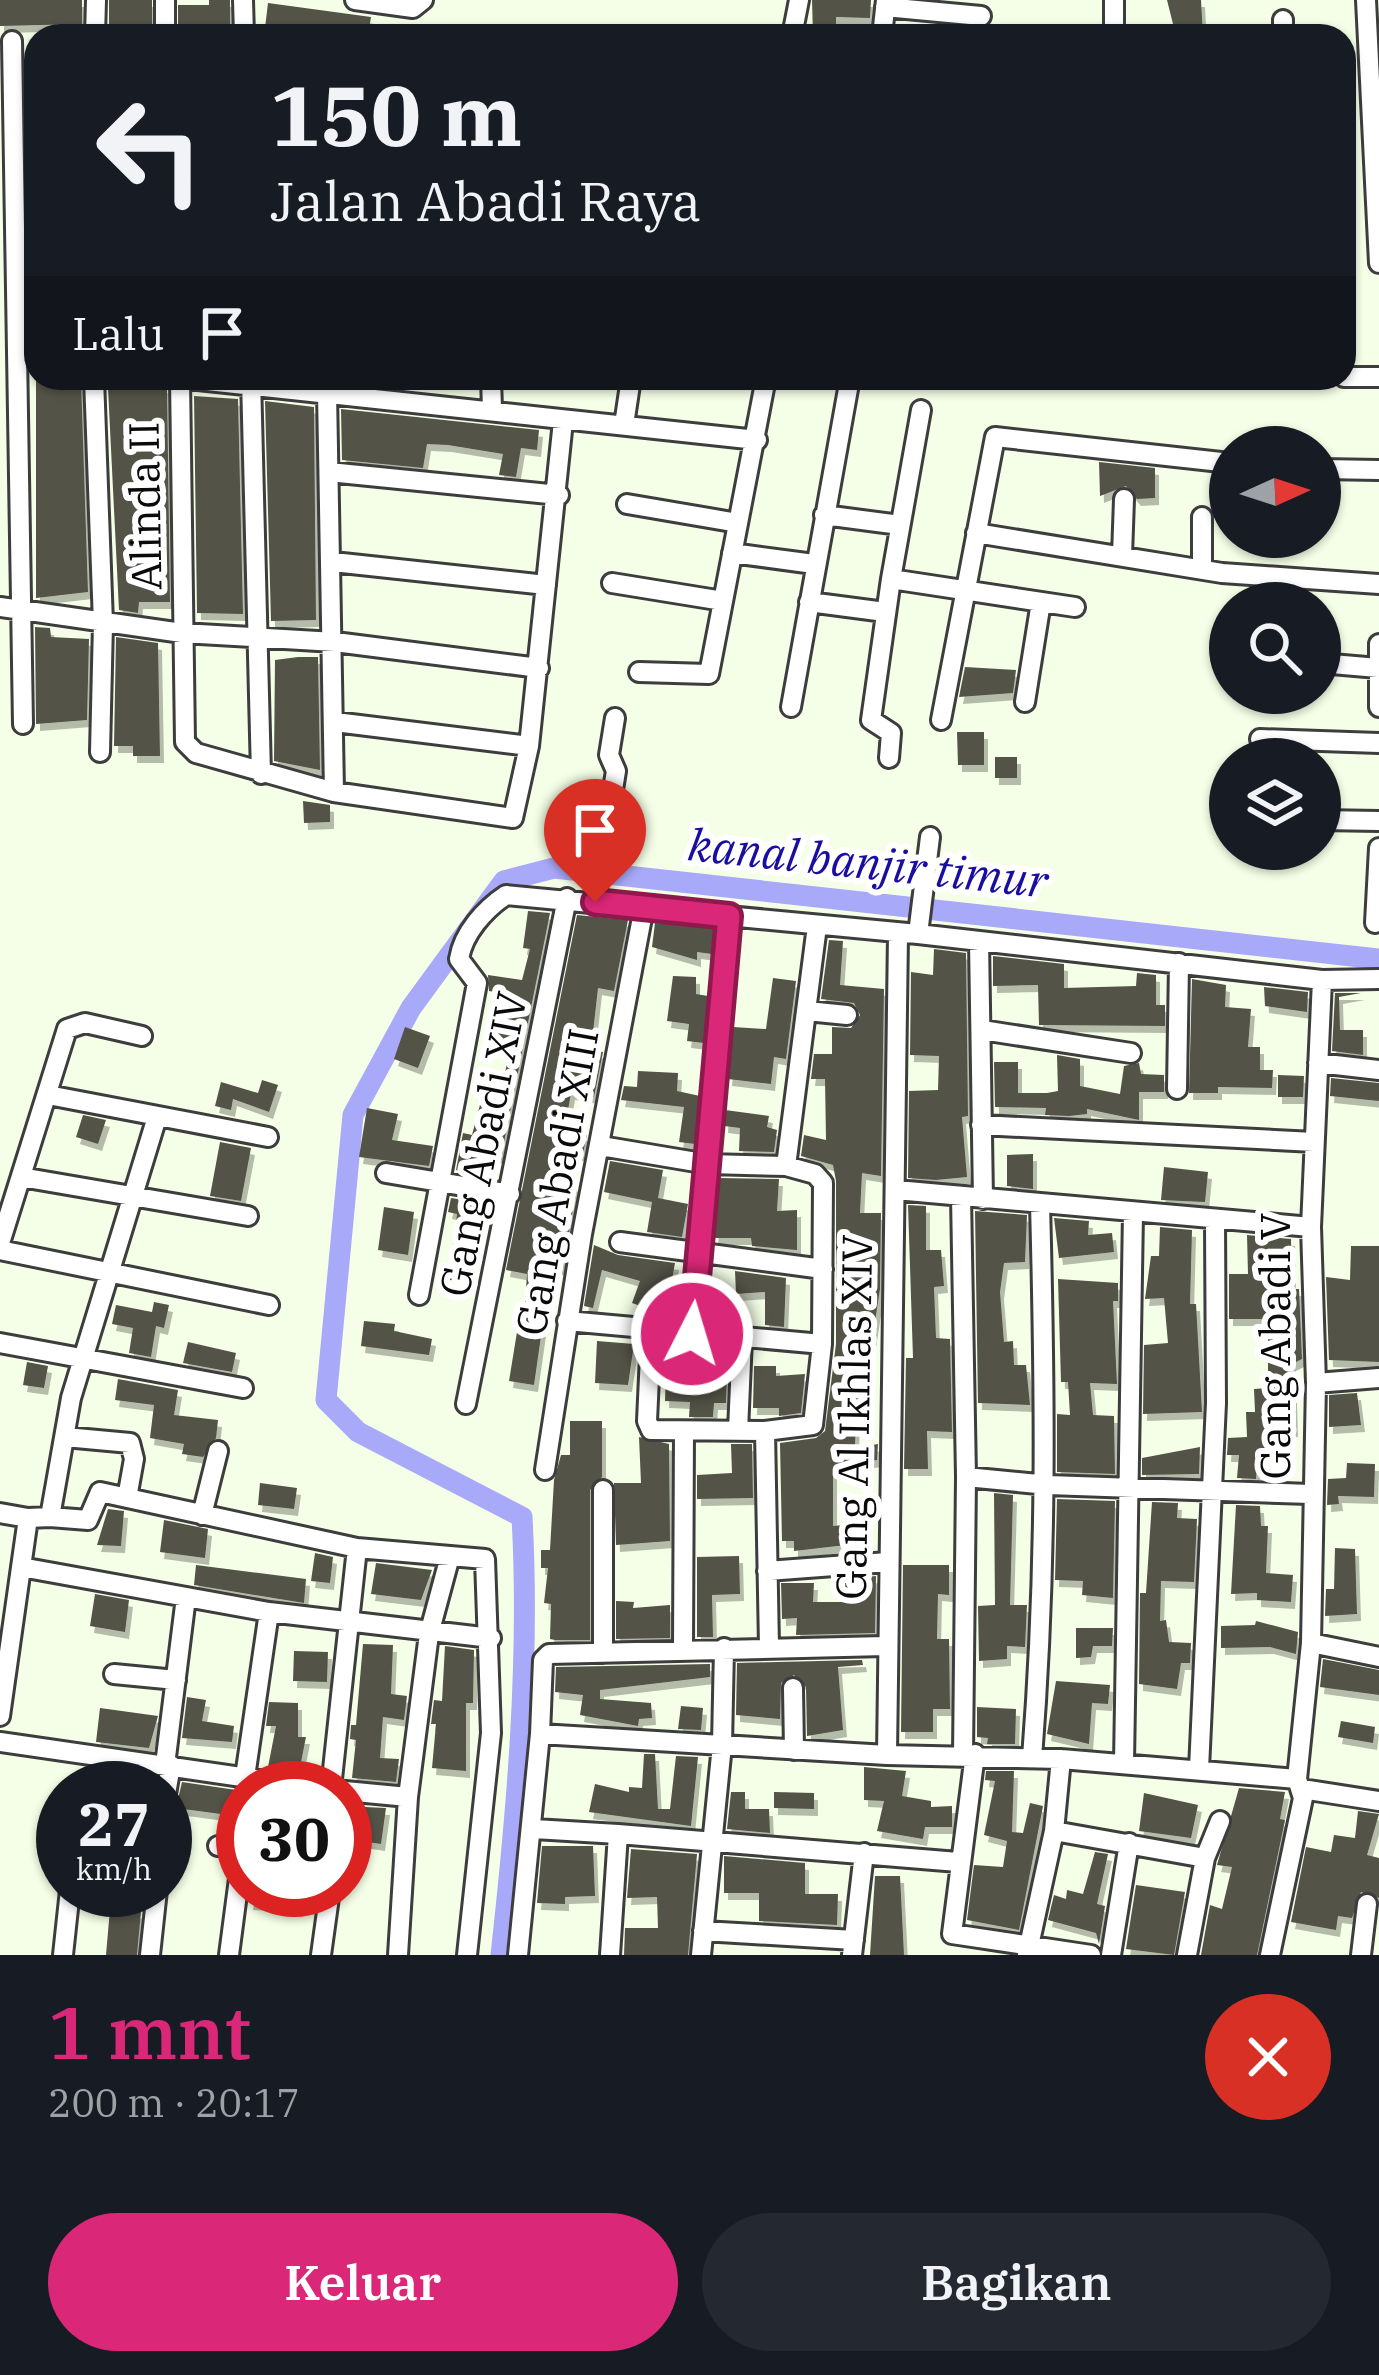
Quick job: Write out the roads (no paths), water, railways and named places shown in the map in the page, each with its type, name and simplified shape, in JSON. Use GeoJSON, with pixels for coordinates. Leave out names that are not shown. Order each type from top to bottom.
{"type":"FeatureCollection","features":[{"type":"Feature","properties":{"kind":"street"},"geometry":{"type":"LineString","coordinates":[[356,0],[413,8],[423,0]]}},
{"type":"Feature","properties":{"kind":"street"},"geometry":{"type":"LineString","coordinates":[[1366,0],[1373,52],[1379,263]]}},
{"type":"Feature","properties":{"kind":"street"},"geometry":{"type":"LineString","coordinates":[[885,3],[981,16]]}},
{"type":"Feature","properties":{"kind":"street"},"geometry":{"type":"LineString","coordinates":[[6,40],[24,319]]}},
{"type":"Feature","properties":{"kind":"street"},"geometry":{"type":"LineString","coordinates":[[23,724],[26,390]]}},
{"type":"Feature","properties":{"kind":"street","name":"Alinda II"},"geometry":{"type":"LineString","coordinates":[[94,390],[103,623],[100,752]]}},
{"type":"Feature","properties":{"kind":"street","name":"Alinda II"},"geometry":{"type":"LineString","coordinates":[[180,390],[184,742],[196,753],[261,774]]}},
{"type":"Feature","properties":{"kind":"street"},"geometry":{"type":"LineString","coordinates":[[252,390],[261,774],[334,792],[513,818],[539,668],[559,495],[562,422]]}},
{"type":"Feature","properties":{"kind":"street"},"geometry":{"type":"LineString","coordinates":[[313,390],[362,390]]}},
{"type":"Feature","properties":{"kind":"street"},"geometry":{"type":"LineString","coordinates":[[405,390],[562,422],[757,440]]}},
{"type":"Feature","properties":{"kind":"street"},"geometry":{"type":"LineString","coordinates":[[491,390],[492,409]]}},
{"type":"Feature","properties":{"kind":"street"},"geometry":{"type":"LineString","coordinates":[[624,425],[630,390]]}},
{"type":"Feature","properties":{"kind":"street"},"geometry":{"type":"LineString","coordinates":[[639,672],[709,674],[764,390]]}},
{"type":"Feature","properties":{"kind":"street"},"geometry":{"type":"LineString","coordinates":[[791,706],[848,390]]}},
{"type":"Feature","properties":{"kind":"street"},"geometry":{"type":"LineString","coordinates":[[327,392],[335,642],[334,792]]}},
{"type":"Feature","properties":{"kind":"street"},"geometry":{"type":"LineString","coordinates":[[889,758],[891,733],[871,720],[921,410]]}},
{"type":"Feature","properties":{"kind":"street"},"geometry":{"type":"LineString","coordinates":[[941,720],[995,437],[1209,461]]}},
{"type":"Feature","properties":{"kind":"street"},"geometry":{"type":"LineString","coordinates":[[1341,469],[1379,470]]}},
{"type":"Feature","properties":{"kind":"street"},"geometry":{"type":"LineString","coordinates":[[329,472],[559,495]]}},
{"type":"Feature","properties":{"kind":"street"},"geometry":{"type":"LineString","coordinates":[[1122,556],[1124,500]]}},
{"type":"Feature","properties":{"kind":"street"},"geometry":{"type":"LineString","coordinates":[[627,505],[738,523]]}},
{"type":"Feature","properties":{"kind":"street"},"geometry":{"type":"LineString","coordinates":[[824,515],[900,525]]}},
{"type":"Feature","properties":{"kind":"street"},"geometry":{"type":"LineString","coordinates":[[1202,517],[1202,569]]}},
{"type":"Feature","properties":{"kind":"street"},"geometry":{"type":"LineString","coordinates":[[976,533],[1202,569],[1379,584]]}},
{"type":"Feature","properties":{"kind":"street"},"geometry":{"type":"LineString","coordinates":[[732,553],[814,564]]}},
{"type":"Feature","properties":{"kind":"street"},"geometry":{"type":"LineString","coordinates":[[333,562],[546,585]]}},
{"type":"Feature","properties":{"kind":"street"},"geometry":{"type":"LineString","coordinates":[[891,579],[1075,607]]}},
{"type":"Feature","properties":{"kind":"street"},"geometry":{"type":"LineString","coordinates":[[611,583],[723,601]]}},
{"type":"Feature","properties":{"kind":"street"},"geometry":{"type":"LineString","coordinates":[[809,602],[885,612]]}},
{"type":"Feature","properties":{"kind":"street"},"geometry":{"type":"LineString","coordinates":[[1025,701],[1041,602]]}},
{"type":"Feature","properties":{"kind":"street"},"geometry":{"type":"LineString","coordinates":[[0,608],[182,633],[335,642],[539,668]]}},
{"type":"Feature","properties":{"kind":"street"},"geometry":{"type":"LineString","coordinates":[[1379,644],[1379,707]]}},
{"type":"Feature","properties":{"kind":"street"},"geometry":{"type":"LineString","coordinates":[[1341,665],[1378,668]]}},
{"type":"Feature","properties":{"kind":"street"},"geometry":{"type":"LineString","coordinates":[[596,895],[616,771],[609,755],[615,718]]}},
{"type":"Feature","properties":{"kind":"street"},"geometry":{"type":"LineString","coordinates":[[335,722],[529,746]]}},
{"type":"Feature","properties":{"kind":"street"},"geometry":{"type":"LineString","coordinates":[[1341,742],[1379,743]]}},
{"type":"Feature","properties":{"kind":"street"},"geometry":{"type":"LineString","coordinates":[[1341,820],[1379,821]]}},
{"type":"Feature","properties":{"kind":"street","name":"Gang Al Ikhlas XIV"},"geometry":{"type":"LineString","coordinates":[[887,1755],[885,1646],[896,1190],[914,921],[930,837]]}},
{"type":"Feature","properties":{"kind":"street"},"geometry":{"type":"LineString","coordinates":[[1375,923],[1379,848]]}},
{"type":"Feature","properties":{"kind":"street"},"geometry":{"type":"LineString","coordinates":[[419,1294],[477,983],[459,959],[460,948],[488,908],[506,896],[596,895],[644,907],[817,926],[914,921],[979,941],[1322,980],[1379,979]]}},
{"type":"Feature","properties":{"kind":"street","name":"Gang Abadi XIV"},"geometry":{"type":"LineString","coordinates":[[466,1404],[567,898]]}},
{"type":"Feature","properties":{"kind":"street","name":"Gang Abadi XIII"},"geometry":{"type":"LineString","coordinates":[[545,1470],[567,1321],[644,907]]}},
{"type":"Feature","properties":{"kind":"street"},"geometry":{"type":"LineString","coordinates":[[692,1334],[729,916]]}},
{"type":"Feature","properties":{"kind":"street"},"geometry":{"type":"LineString","coordinates":[[786,1166],[817,926]]}},
{"type":"Feature","properties":{"kind":"street"},"geometry":{"type":"LineString","coordinates":[[979,941],[983,1199]]}},
{"type":"Feature","properties":{"kind":"street"},"geometry":{"type":"LineString","coordinates":[[1177,1089],[1179,963]]}},
{"type":"Feature","properties":{"kind":"street","name":"Gang Abadi V"},"geometry":{"type":"LineString","coordinates":[[1270,1955],[1299,1784],[1311,1643],[1310,1494],[1316,1383],[1311,1227],[1322,980]]}},
{"type":"Feature","properties":{"kind":"street"},"geometry":{"type":"LineString","coordinates":[[807,1011],[847,1015]]}},
{"type":"Feature","properties":{"kind":"street"},"geometry":{"type":"LineString","coordinates":[[142,1036],[75,1022],[67,1029],[0,1247],[108,1276],[268,1305]]}},
{"type":"Feature","properties":{"kind":"street"},"geometry":{"type":"LineString","coordinates":[[982,1030],[1131,1053]]}},
{"type":"Feature","properties":{"kind":"street"},"geometry":{"type":"LineString","coordinates":[[1318,1063],[1379,1070]]}},
{"type":"Feature","properties":{"kind":"street"},"geometry":{"type":"LineString","coordinates":[[48,1095],[268,1137]]}},
{"type":"Feature","properties":{"kind":"street"},"geometry":{"type":"LineString","coordinates":[[50,1517],[83,1357],[157,1117]]}},
{"type":"Feature","properties":{"kind":"street"},"geometry":{"type":"LineString","coordinates":[[981,1126],[1314,1142]]}},
{"type":"Feature","properties":{"kind":"street"},"geometry":{"type":"LineString","coordinates":[[601,1146],[708,1164],[786,1166],[820,1177],[822,1345],[813,1425],[656,1433],[648,1426],[651,1333]]}},
{"type":"Feature","properties":{"kind":"street"},"geometry":{"type":"LineString","coordinates":[[386,1173],[510,1194]]}},
{"type":"Feature","properties":{"kind":"street"},"geometry":{"type":"LineString","coordinates":[[21,1178],[248,1216]]}},
{"type":"Feature","properties":{"kind":"street"},"geometry":{"type":"LineString","coordinates":[[896,1190],[1311,1227]]}},
{"type":"Feature","properties":{"kind":"street"},"geometry":{"type":"LineString","coordinates":[[947,1955],[969,1754],[961,1196]]}},
{"type":"Feature","properties":{"kind":"street"},"geometry":{"type":"LineString","coordinates":[[1032,1758],[1044,1631],[1048,1485],[1040,1204]]}},
{"type":"Feature","properties":{"kind":"street"},"geometry":{"type":"LineString","coordinates":[[1124,1763],[1133,1213]]}},
{"type":"Feature","properties":{"kind":"street"},"geometry":{"type":"LineString","coordinates":[[1199,1769],[1213,1491],[1215,1221]]}},
{"type":"Feature","properties":{"kind":"street"},"geometry":{"type":"LineString","coordinates":[[620,1242],[823,1269]]}},
{"type":"Feature","properties":{"kind":"street"},"geometry":{"type":"LineString","coordinates":[[567,1321],[651,1333],[822,1345]]}},
{"type":"Feature","properties":{"kind":"street"},"geometry":{"type":"LineString","coordinates":[[738,1431],[742,1338]]}},
{"type":"Feature","properties":{"kind":"street"},"geometry":{"type":"LineString","coordinates":[[0,1343],[243,1388]]}},
{"type":"Feature","properties":{"kind":"street"},"geometry":{"type":"LineString","coordinates":[[1316,1383],[1379,1378]]}},
{"type":"Feature","properties":{"kind":"street"},"geometry":{"type":"LineString","coordinates":[[683,1649],[684,1431]]}},
{"type":"Feature","properties":{"kind":"street"},"geometry":{"type":"LineString","coordinates":[[765,1431],[769,1647]]}},
{"type":"Feature","properties":{"kind":"street"},"geometry":{"type":"LineString","coordinates":[[65,1437],[130,1443],[134,1459],[128,1498]]}},
{"type":"Feature","properties":{"kind":"street"},"geometry":{"type":"LineString","coordinates":[[202,1515],[218,1451]]}},
{"type":"Feature","properties":{"kind":"street"},"geometry":{"type":"LineString","coordinates":[[966,1477],[1048,1485],[1310,1494]]}},
{"type":"Feature","properties":{"kind":"street"},"geometry":{"type":"LineString","coordinates":[[603,1490],[603,1653]]}},
{"type":"Feature","properties":{"kind":"street"},"geometry":{"type":"LineString","coordinates":[[0,1513],[28,1519],[88,1520],[99,1492],[357,1548],[487,1561],[491,1733],[467,1955]]}},
{"type":"Feature","properties":{"kind":"street"},"geometry":{"type":"LineString","coordinates":[[0,1716],[28,1519]]}},
{"type":"Feature","properties":{"kind":"street"},"geometry":{"type":"LineString","coordinates":[[334,1761],[357,1548]]}},
{"type":"Feature","properties":{"kind":"street"},"geometry":{"type":"LineString","coordinates":[[398,1955],[408,1797],[429,1634],[449,1560]]}},
{"type":"Feature","properties":{"kind":"street"},"geometry":{"type":"LineString","coordinates":[[767,1571],[889,1562]]}},
{"type":"Feature","properties":{"kind":"street"},"geometry":{"type":"LineString","coordinates":[[21,1567],[269,1612],[491,1638]]}},
{"type":"Feature","properties":{"kind":"street"},"geometry":{"type":"LineString","coordinates":[[168,1761],[186,1597]]}},
{"type":"Feature","properties":{"kind":"street"},"geometry":{"type":"LineString","coordinates":[[246,1761],[269,1612]]}},
{"type":"Feature","properties":{"kind":"street"},"geometry":{"type":"LineString","coordinates":[[1311,1643],[1379,1657]]}},
{"type":"Feature","properties":{"kind":"street"},"geometry":{"type":"LineString","coordinates":[[518,1955],[534,1829],[545,1656],[885,1646]]}},
{"type":"Feature","properties":{"kind":"street"},"geometry":{"type":"LineString","coordinates":[[701,1955],[722,1745],[724,1648]]}},
{"type":"Feature","properties":{"kind":"street"},"geometry":{"type":"LineString","coordinates":[[114,1674],[176,1680]]}},
{"type":"Feature","properties":{"kind":"street"},"geometry":{"type":"LineString","coordinates":[[793,1688],[794,1750]]}},
{"type":"Feature","properties":{"kind":"street"},"geometry":{"type":"LineString","coordinates":[[540,1734],[887,1755],[969,1754],[1124,1763],[1199,1769],[1379,1801]]}},
{"type":"Feature","properties":{"kind":"street"},"geometry":{"type":"LineString","coordinates":[[0,1742],[139,1761]]}},
{"type":"Feature","properties":{"kind":"street"},"geometry":{"type":"LineString","coordinates":[[1028,1951],[1054,1831],[1061,1759]]}},
{"type":"Feature","properties":{"kind":"street"},"geometry":{"type":"LineString","coordinates":[[372,1794],[408,1797]]}},
{"type":"Feature","properties":{"kind":"street"},"geometry":{"type":"LineString","coordinates":[[1187,1955],[1205,1858],[1220,1821]]}},
{"type":"Feature","properties":{"kind":"street"},"geometry":{"type":"LineString","coordinates":[[534,1829],[958,1862]]}},
{"type":"Feature","properties":{"kind":"street"},"geometry":{"type":"LineString","coordinates":[[1054,1831],[1205,1858]]}},
{"type":"Feature","properties":{"kind":"street"},"geometry":{"type":"LineString","coordinates":[[610,1955],[618,1834]]}},
{"type":"Feature","properties":{"kind":"street"},"geometry":{"type":"LineString","coordinates":[[1111,1955],[1129,1843]]}},
{"type":"Feature","properties":{"kind":"street"},"geometry":{"type":"LineString","coordinates":[[703,1931],[778,1946],[853,1947],[865,1853]]}},
{"type":"Feature","properties":{"kind":"street"},"geometry":{"type":"LineString","coordinates":[[1361,1955],[1367,1904]]}},
{"type":"Feature","properties":{"kind":"street"},"geometry":{"type":"LineString","coordinates":[[63,1955],[67,1917]]}},
{"type":"Feature","properties":{"kind":"street"},"geometry":{"type":"LineString","coordinates":[[150,1955],[154,1917]]}},
{"type":"Feature","properties":{"kind":"street"},"geometry":{"type":"LineString","coordinates":[[230,1955],[235,1917]]}},
{"type":"Feature","properties":{"kind":"street"},"geometry":{"type":"LineString","coordinates":[[321,1955],[326,1917]]}},
{"type":"Feature","properties":{"kind":"street"},"geometry":{"type":"LineString","coordinates":[[952,1934],[1028,1951],[1091,1955]]}},
{"type":"Feature","properties":{"kind":"waterway","name":"kanal banjir timur"},"geometry":{"type":"LineString","coordinates":[[501,1955],[520,1736],[522,1517],[358,1432],[326,1400],[353,1115],[411,1008],[504,881],[554,868],[1379,959]]}}]}
